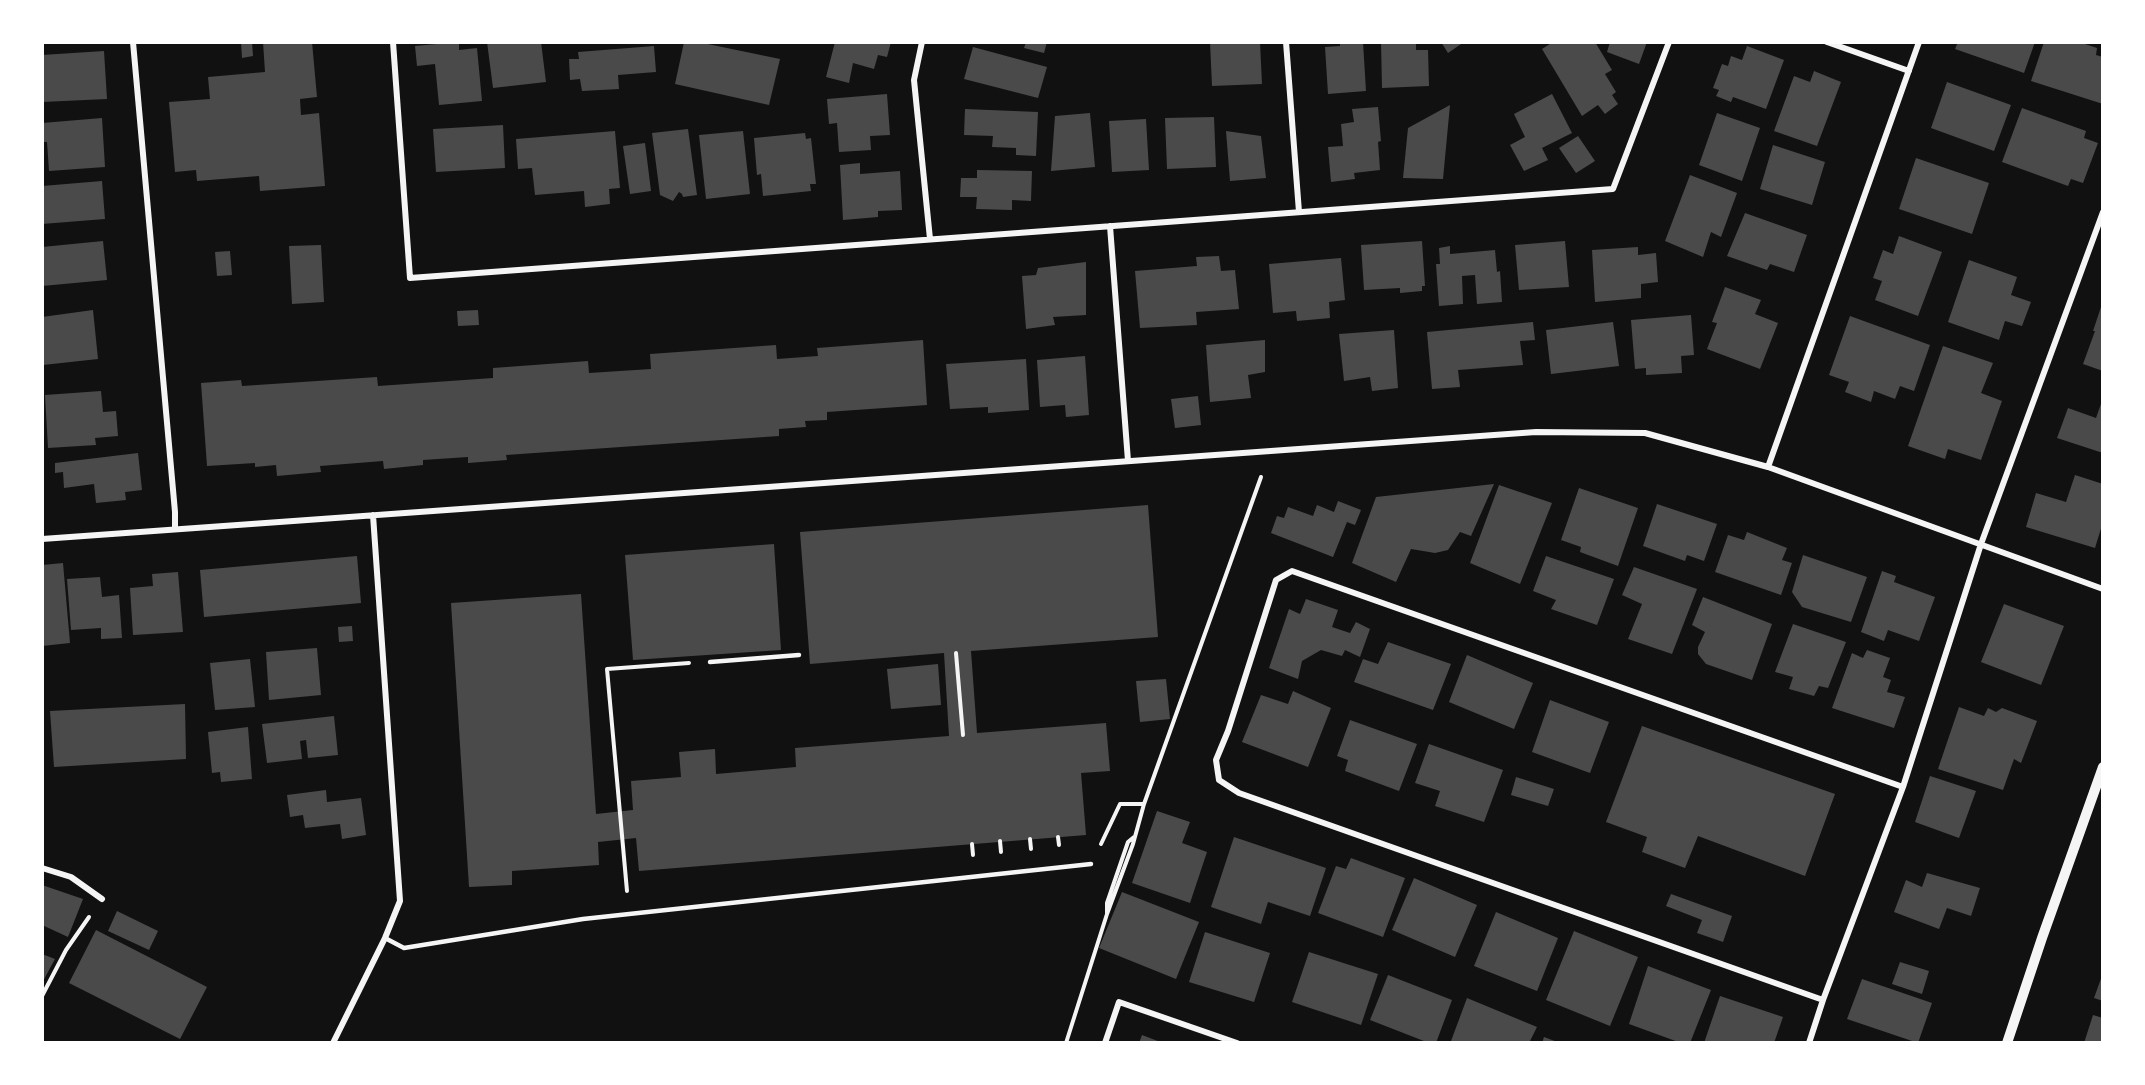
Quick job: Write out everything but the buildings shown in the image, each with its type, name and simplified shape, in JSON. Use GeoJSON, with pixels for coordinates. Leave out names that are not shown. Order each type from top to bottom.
{"type":"FeatureCollection","features":[{"type":"Feature","properties":{"kind":"street"},"geometry":{"type":"LineString","coordinates":[[133,42],[175,529]]}},
{"type":"Feature","properties":{"kind":"street"},"geometry":{"type":"LineString","coordinates":[[393,42],[410,278],[1613,189],[1669,42]]}},
{"type":"Feature","properties":{"kind":"street"},"geometry":{"type":"LineString","coordinates":[[922,42],[914,80],[930,239]]}},
{"type":"Feature","properties":{"kind":"street"},"geometry":{"type":"LineString","coordinates":[[1286,42],[1299,212]]}},
{"type":"Feature","properties":{"kind":"street"},"geometry":{"type":"LineString","coordinates":[[1827,42],[1909,71]]}},
{"type":"Feature","properties":{"kind":"street"},"geometry":{"type":"LineString","coordinates":[[1768,467],[1919,42]]}},
{"type":"Feature","properties":{"kind":"street"},"geometry":{"type":"LineString","coordinates":[[1809,1043],[1903,786],[1981,544],[2103,212]]}},
{"type":"Feature","properties":{"kind":"street"},"geometry":{"type":"LineString","coordinates":[[1110,226],[1128,461]]}},
{"type":"Feature","properties":{"kind":"street"},"geometry":{"type":"LineString","coordinates":[[42,539],[1536,432],[1645,433],[1768,467],[2103,589]]}},
{"type":"Feature","properties":{"kind":"street"},"geometry":{"type":"LineString","coordinates":[[333,1043],[386,938],[400,901],[373,515]]}},
{"type":"Feature","properties":{"kind":"street"},"geometry":{"type":"LineString","coordinates":[[1823,1000],[1239,794],[1219,780],[1216,760],[1228,731],[1276,580],[1292,571],[1903,786]]}},
{"type":"Feature","properties":{"kind":"street"},"geometry":{"type":"LineString","coordinates":[[2007,1043],[2103,767]]}},
{"type":"Feature","properties":{"kind":"street"},"geometry":{"type":"LineString","coordinates":[[42,868],[71,877],[102,899]]}},
{"type":"Feature","properties":{"kind":"street"},"geometry":{"type":"LineString","coordinates":[[1105,1043],[1119,1002],[1237,1043]]}},
{"type":"Feature","properties":{"kind":"lane"},"geometry":{"type":"LineString","coordinates":[[710,662],[799,655]]}},
{"type":"Feature","properties":{"kind":"lane"},"geometry":{"type":"LineString","coordinates":[[386,938],[404,948],[582,919],[1091,864]]}},
{"type":"Feature","properties":{"kind":"path"},"geometry":{"type":"LineString","coordinates":[[1066,1043],[1121,862],[1128,842],[1134,837],[1271,450]]}},
{"type":"Feature","properties":{"kind":"path"},"geometry":{"type":"LineString","coordinates":[[956,653],[963,735]]}},
{"type":"Feature","properties":{"kind":"path"},"geometry":{"type":"LineString","coordinates":[[630,914],[607,669],[710,662]]}},
{"type":"Feature","properties":{"kind":"path"},"geometry":{"type":"LineString","coordinates":[[1091,864],[1120,804],[1144,804]]}},
{"type":"Feature","properties":{"kind":"path"},"geometry":{"type":"LineString","coordinates":[[42,996],[66,950],[102,899]]}}]}
